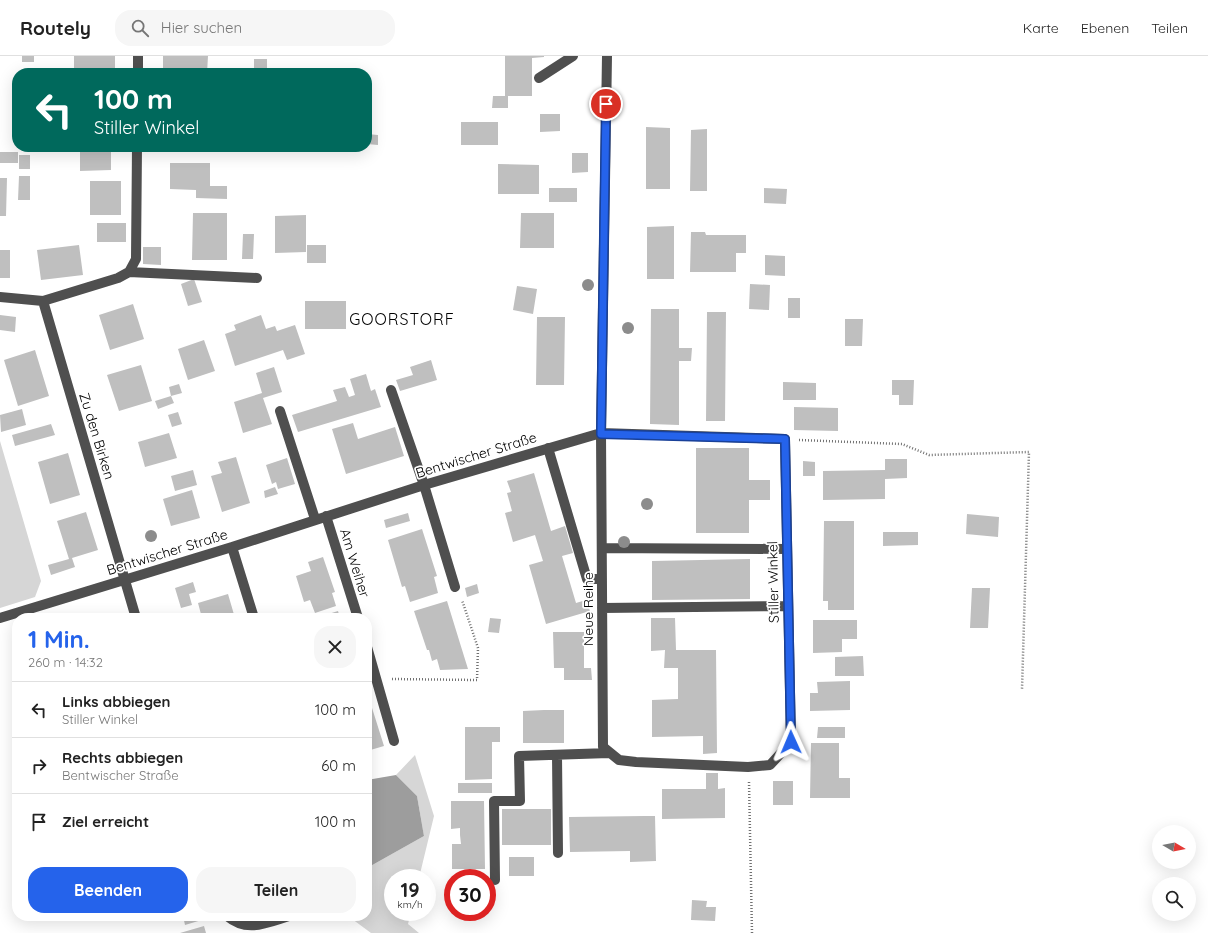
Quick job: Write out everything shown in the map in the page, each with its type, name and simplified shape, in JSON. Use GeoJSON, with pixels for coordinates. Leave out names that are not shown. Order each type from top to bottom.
{"type":"FeatureCollection","features":[{"type":"Feature","properties":{"kind":"street"},"geometry":{"type":"LineString","coordinates":[[138,56],[138,68]]}},
{"type":"Feature","properties":{"kind":"street"},"geometry":{"type":"LineString","coordinates":[[539,78],[573,56]]}},
{"type":"Feature","properties":{"kind":"street"},"geometry":{"type":"LineString","coordinates":[[607,56],[601,434],[785,439]]}},
{"type":"Feature","properties":{"kind":"street"},"geometry":{"type":"LineString","coordinates":[[129,272],[136,259],[137,152]]}},
{"type":"Feature","properties":{"kind":"street"},"geometry":{"type":"LineString","coordinates":[[0,297],[43,300],[118,278],[129,272],[257,278]]}},
{"type":"Feature","properties":{"kind":"street","name":"Zu den Birken"},"geometry":{"type":"LineString","coordinates":[[43,300],[135,613]]}},
{"type":"Feature","properties":{"kind":"street"},"geometry":{"type":"LineString","coordinates":[[390,390],[424,485],[455,587]]}},
{"type":"Feature","properties":{"kind":"street"},"geometry":{"type":"LineString","coordinates":[[280,411],[315,519]]}},
{"type":"Feature","properties":{"kind":"street","name":"Bentwischer Straße"},"geometry":{"type":"LineString","coordinates":[[16,613],[232,547],[424,485],[548,448],[601,434]]}},
{"type":"Feature","properties":{"kind":"street","name":"Neue Reihe"},"geometry":{"type":"LineString","coordinates":[[601,434],[602,747],[609,753]]}},
{"type":"Feature","properties":{"kind":"street","name":"Stiller Winkel"},"geometry":{"type":"LineString","coordinates":[[609,753],[619,760],[636,762],[748,767],[770,765],[791,742],[787,606],[785,439]]}},
{"type":"Feature","properties":{"kind":"street"},"geometry":{"type":"LineString","coordinates":[[548,448],[586,579],[602,579]]}},
{"type":"Feature","properties":{"kind":"street","name":"Am Weiher"},"geometry":{"type":"LineString","coordinates":[[326,516],[356,613]]}},
{"type":"Feature","properties":{"kind":"street"},"geometry":{"type":"LineString","coordinates":[[232,547],[252,613]]}},
{"type":"Feature","properties":{"kind":"street"},"geometry":{"type":"LineString","coordinates":[[602,548],[786,549]]}},
{"type":"Feature","properties":{"kind":"street"},"geometry":{"type":"LineString","coordinates":[[602,608],[787,606]]}},
{"type":"Feature","properties":{"kind":"street","name":"Bentwischer Straße"},"geometry":{"type":"LineString","coordinates":[[0,618],[12,614]]}},
{"type":"Feature","properties":{"kind":"street"},"geometry":{"type":"LineString","coordinates":[[372,664],[394,741]]}},
{"type":"Feature","properties":{"kind":"street"},"geometry":{"type":"LineString","coordinates":[[495,869],[494,801],[520,800],[519,756],[609,753]]}},
{"type":"Feature","properties":{"kind":"street"},"geometry":{"type":"LineString","coordinates":[[556,755],[558,853]]}},
{"type":"Feature","properties":{"kind":"street"},"geometry":{"type":"LineString","coordinates":[[233,921],[236,924],[254,926],[272,921]]}},
{"type":"Feature","properties":{"kind":"path"},"geometry":{"type":"LineString","coordinates":[[785,439],[902,444],[929,455],[1029,452],[1022,689]]}},
{"type":"Feature","properties":{"kind":"path"},"geometry":{"type":"LineString","coordinates":[[377,679],[477,680],[478,648],[460,596],[455,587]]}},
{"type":"Feature","properties":{"kind":"path"},"geometry":{"type":"LineString","coordinates":[[748,767],[752,933]]}},
{"type":"Feature","properties":{"kind":"shaded area"},"geometry":{"type":"Polygon","coordinates":[[[0,441],[41,581],[35,597],[0,608],[0,441]]]}},
{"type":"Feature","properties":{"kind":"shaded area"},"geometry":{"type":"Polygon","coordinates":[[[415,755],[434,816],[421,869],[384,869],[384,921],[409,921],[408,924],[419,933],[371,933],[355,921],[372,921],[372,865],[424,836],[417,796],[396,775],[415,755]]]}},
{"type":"Feature","properties":{"kind":"shaded area"},"geometry":{"type":"Polygon","coordinates":[[[396,775],[417,796],[424,836],[372,865],[372,779],[396,775]]]}},
{"type":"Feature","properties":{"kind":"building"},"geometry":{"type":"Polygon","coordinates":[[[22,56],[34,56],[34,62],[22,62],[22,56]]]}},
{"type":"Feature","properties":{"kind":"building"},"geometry":{"type":"Polygon","coordinates":[[[74,56],[115,56],[115,68],[74,68],[74,56]]]}},
{"type":"Feature","properties":{"kind":"building"},"geometry":{"type":"Polygon","coordinates":[[[163,56],[208,56],[207,68],[163,68],[163,56]]]}},
{"type":"Feature","properties":{"kind":"building"},"geometry":{"type":"Polygon","coordinates":[[[505,56],[544,57],[532,58],[532,96],[508,96],[508,108],[492,108],[493,96],[505,96],[505,56]]]}},
{"type":"Feature","properties":{"kind":"building"},"geometry":{"type":"Polygon","coordinates":[[[254,59],[267,59],[267,68],[254,68],[254,59]]]}},
{"type":"Feature","properties":{"kind":"building"},"geometry":{"type":"Polygon","coordinates":[[[540,114],[560,114],[560,131],[540,132],[540,114]]]}},
{"type":"Feature","properties":{"kind":"building"},"geometry":{"type":"Polygon","coordinates":[[[461,122],[498,122],[498,145],[461,145],[461,122]]]}},
{"type":"Feature","properties":{"kind":"building"},"geometry":{"type":"Polygon","coordinates":[[[646,127],[670,128],[670,189],[646,189],[646,127]]]}},
{"type":"Feature","properties":{"kind":"building"},"geometry":{"type":"Polygon","coordinates":[[[707,129],[707,191],[690,191],[691,130],[707,129]]]}},
{"type":"Feature","properties":{"kind":"building"},"geometry":{"type":"Polygon","coordinates":[[[372,134],[378,135],[378,145],[372,144],[372,134]]]}},
{"type":"Feature","properties":{"kind":"building"},"geometry":{"type":"Polygon","coordinates":[[[0,152],[18,152],[18,163],[0,163],[0,152]]]}},
{"type":"Feature","properties":{"kind":"building"},"geometry":{"type":"Polygon","coordinates":[[[80,152],[111,152],[111,170],[80,171],[80,152]]]}},
{"type":"Feature","properties":{"kind":"building"},"geometry":{"type":"Polygon","coordinates":[[[572,153],[588,153],[588,172],[572,173],[572,153]]]}},
{"type":"Feature","properties":{"kind":"building"},"geometry":{"type":"Polygon","coordinates":[[[19,155],[30,155],[30,169],[19,169],[19,155]]]}},
{"type":"Feature","properties":{"kind":"building"},"geometry":{"type":"Polygon","coordinates":[[[170,163],[210,163],[210,186],[227,186],[227,199],[196,198],[196,190],[170,189],[170,163]]]}},
{"type":"Feature","properties":{"kind":"building"},"geometry":{"type":"Polygon","coordinates":[[[498,164],[539,165],[539,194],[498,194],[498,164]]]}},
{"type":"Feature","properties":{"kind":"building"},"geometry":{"type":"Polygon","coordinates":[[[19,176],[30,176],[30,200],[18,200],[19,176]]]}},
{"type":"Feature","properties":{"kind":"building"},"geometry":{"type":"Polygon","coordinates":[[[0,178],[7,178],[6,216],[0,216],[0,178]]]}},
{"type":"Feature","properties":{"kind":"building"},"geometry":{"type":"Polygon","coordinates":[[[90,181],[121,181],[121,215],[90,215],[90,181]]]}},
{"type":"Feature","properties":{"kind":"building"},"geometry":{"type":"Polygon","coordinates":[[[549,188],[577,188],[577,202],[549,202],[549,188]]]}},
{"type":"Feature","properties":{"kind":"building"},"geometry":{"type":"Polygon","coordinates":[[[764,188],[787,189],[786,204],[764,203],[764,188]]]}},
{"type":"Feature","properties":{"kind":"building"},"geometry":{"type":"Polygon","coordinates":[[[193,213],[227,213],[227,260],[192,260],[193,213]]]}},
{"type":"Feature","properties":{"kind":"building"},"geometry":{"type":"Polygon","coordinates":[[[521,213],[554,213],[554,248],[520,248],[521,213]]]}},
{"type":"Feature","properties":{"kind":"building"},"geometry":{"type":"Polygon","coordinates":[[[306,215],[306,252],[275,253],[275,216],[306,215]]]}},
{"type":"Feature","properties":{"kind":"building"},"geometry":{"type":"Polygon","coordinates":[[[97,223],[126,223],[126,242],[97,242],[97,223]]]}},
{"type":"Feature","properties":{"kind":"building"},"geometry":{"type":"Polygon","coordinates":[[[674,226],[674,279],[647,279],[647,227],[674,226]]]}},
{"type":"Feature","properties":{"kind":"building"},"geometry":{"type":"Polygon","coordinates":[[[691,232],[705,232],[706,235],[746,235],[746,253],[736,253],[736,272],[690,272],[691,232]]]}},
{"type":"Feature","properties":{"kind":"building"},"geometry":{"type":"Polygon","coordinates":[[[243,234],[254,234],[253,259],[242,259],[243,234]]]}},
{"type":"Feature","properties":{"kind":"building"},"geometry":{"type":"Polygon","coordinates":[[[79,245],[83,275],[41,280],[37,250],[79,245]]]}},
{"type":"Feature","properties":{"kind":"building"},"geometry":{"type":"Polygon","coordinates":[[[307,245],[326,245],[326,263],[307,263],[307,245]]]}},
{"type":"Feature","properties":{"kind":"building"},"geometry":{"type":"Polygon","coordinates":[[[143,247],[161,247],[161,265],[143,264],[143,247]]]}},
{"type":"Feature","properties":{"kind":"building"},"geometry":{"type":"Polygon","coordinates":[[[0,250],[10,250],[10,278],[0,278],[0,250]]]}},
{"type":"Feature","properties":{"kind":"building"},"geometry":{"type":"Polygon","coordinates":[[[765,255],[785,256],[785,276],[765,275],[765,255]]]}},
{"type":"Feature","properties":{"kind":"building"},"geometry":{"type":"Polygon","coordinates":[[[194,279],[202,302],[188,306],[181,284],[194,279]]]}},
{"type":"Feature","properties":{"kind":"building"},"geometry":{"type":"Polygon","coordinates":[[[750,284],[770,285],[769,310],[749,309],[750,284]]]}},
{"type":"Feature","properties":{"kind":"building"},"geometry":{"type":"Polygon","coordinates":[[[517,286],[537,289],[533,314],[513,310],[517,286]]]}},
{"type":"Feature","properties":{"kind":"building"},"geometry":{"type":"Polygon","coordinates":[[[788,298],[800,298],[800,318],[788,318],[788,298]]]}},
{"type":"Feature","properties":{"kind":"building"},"geometry":{"type":"Polygon","coordinates":[[[305,301],[346,301],[346,329],[305,329],[305,301]]]}},
{"type":"Feature","properties":{"kind":"building"},"geometry":{"type":"Polygon","coordinates":[[[133,304],[144,339],[110,350],[99,315],[133,304]]]}},
{"type":"Feature","properties":{"kind":"building"},"geometry":{"type":"Polygon","coordinates":[[[651,309],[679,309],[679,348],[692,348],[691,361],[679,361],[679,425],[650,424],[651,309]]]}},
{"type":"Feature","properties":{"kind":"building"},"geometry":{"type":"Polygon","coordinates":[[[707,312],[726,312],[725,421],[706,421],[707,312]]]}},
{"type":"Feature","properties":{"kind":"building"},"geometry":{"type":"Polygon","coordinates":[[[0,315],[16,317],[15,332],[0,330],[0,315]]]}},
{"type":"Feature","properties":{"kind":"building"},"geometry":{"type":"Polygon","coordinates":[[[261,315],[266,329],[275,326],[277,331],[295,325],[305,354],[287,360],[283,350],[235,366],[225,334],[236,330],[234,325],[261,315]]]}},
{"type":"Feature","properties":{"kind":"building"},"geometry":{"type":"Polygon","coordinates":[[[537,317],[565,317],[564,385],[536,385],[537,317]]]}},
{"type":"Feature","properties":{"kind":"building"},"geometry":{"type":"Polygon","coordinates":[[[845,319],[863,319],[862,346],[845,346],[845,319]]]}},
{"type":"Feature","properties":{"kind":"building"},"geometry":{"type":"Polygon","coordinates":[[[204,340],[215,371],[188,380],[178,349],[204,340]]]}},
{"type":"Feature","properties":{"kind":"building"},"geometry":{"type":"Polygon","coordinates":[[[35,350],[49,396],[18,406],[4,360],[35,350]]]}},
{"type":"Feature","properties":{"kind":"building"},"geometry":{"type":"Polygon","coordinates":[[[431,360],[437,380],[400,391],[396,380],[413,375],[410,367],[431,360]]]}},
{"type":"Feature","properties":{"kind":"building"},"geometry":{"type":"Polygon","coordinates":[[[141,365],[152,401],[119,411],[107,375],[141,365]]]}},
{"type":"Feature","properties":{"kind":"building"},"geometry":{"type":"Polygon","coordinates":[[[274,367],[282,392],[263,398],[272,424],[243,433],[234,402],[262,393],[256,373],[274,367]]]}},
{"type":"Feature","properties":{"kind":"building"},"geometry":{"type":"Polygon","coordinates":[[[366,374],[371,391],[375,389],[381,407],[298,432],[292,415],[337,401],[333,390],[345,387],[349,397],[355,395],[350,379],[366,374]]]}},
{"type":"Feature","properties":{"kind":"building"},"geometry":{"type":"Polygon","coordinates":[[[892,380],[914,380],[913,405],[899,405],[899,395],[892,395],[892,380]]]}},
{"type":"Feature","properties":{"kind":"building"},"geometry":{"type":"Polygon","coordinates":[[[783,382],[816,383],[816,400],[783,400],[783,382]]]}},
{"type":"Feature","properties":{"kind":"building"},"geometry":{"type":"Polygon","coordinates":[[[179,384],[182,393],[171,396],[169,387],[179,384]]]}},
{"type":"Feature","properties":{"kind":"building"},"geometry":{"type":"Polygon","coordinates":[[[171,396],[174,403],[158,409],[155,401],[171,396]]]}},
{"type":"Feature","properties":{"kind":"building"},"geometry":{"type":"Polygon","coordinates":[[[794,407],[838,408],[838,431],[794,430],[794,407]]]}},
{"type":"Feature","properties":{"kind":"building"},"geometry":{"type":"Polygon","coordinates":[[[22,409],[26,425],[1,432],[0,415],[22,409]]]}},
{"type":"Feature","properties":{"kind":"building"},"geometry":{"type":"Polygon","coordinates":[[[178,412],[182,424],[172,427],[168,415],[178,412]]]}},
{"type":"Feature","properties":{"kind":"building"},"geometry":{"type":"Polygon","coordinates":[[[353,423],[358,439],[395,427],[404,456],[346,474],[332,429],[353,423]]]}},
{"type":"Feature","properties":{"kind":"building"},"geometry":{"type":"Polygon","coordinates":[[[51,424],[55,435],[15,446],[12,435],[51,424]]]}},
{"type":"Feature","properties":{"kind":"building"},"geometry":{"type":"Polygon","coordinates":[[[169,433],[177,458],[145,467],[138,442],[169,433]]]}},
{"type":"Feature","properties":{"kind":"building"},"geometry":{"type":"Polygon","coordinates":[[[696,448],[749,448],[749,480],[770,480],[770,500],[749,500],[749,533],[696,533],[696,448]]]}},
{"type":"Feature","properties":{"kind":"building"},"geometry":{"type":"Polygon","coordinates":[[[68,453],[80,495],[50,504],[38,462],[68,453]]]}},
{"type":"Feature","properties":{"kind":"building"},"geometry":{"type":"Polygon","coordinates":[[[236,457],[250,503],[222,512],[211,476],[222,473],[218,462],[236,457]]]}},
{"type":"Feature","properties":{"kind":"building"},"geometry":{"type":"Polygon","coordinates":[[[287,458],[295,484],[278,489],[276,482],[272,484],[266,465],[287,458]]]}},
{"type":"Feature","properties":{"kind":"building"},"geometry":{"type":"Polygon","coordinates":[[[885,459],[907,459],[907,478],[885,479],[885,499],[823,500],[823,471],[885,470],[885,459]]]}},
{"type":"Feature","properties":{"kind":"building"},"geometry":{"type":"Polygon","coordinates":[[[803,461],[815,462],[815,476],[803,476],[803,461]]]}},
{"type":"Feature","properties":{"kind":"building"},"geometry":{"type":"Polygon","coordinates":[[[193,470],[197,485],[175,491],[171,476],[193,470]]]}},
{"type":"Feature","properties":{"kind":"building"},"geometry":{"type":"Polygon","coordinates":[[[534,473],[551,531],[565,526],[573,553],[562,556],[576,603],[586,600],[590,611],[546,624],[529,565],[543,561],[535,535],[513,542],[505,513],[512,511],[507,493],[511,492],[507,481],[534,473]]]}},
{"type":"Feature","properties":{"kind":"building"},"geometry":{"type":"Polygon","coordinates":[[[275,487],[278,494],[265,498],[264,491],[275,487]]]}},
{"type":"Feature","properties":{"kind":"building"},"geometry":{"type":"Polygon","coordinates":[[[192,490],[200,518],[171,526],[163,499],[192,490]]]}},
{"type":"Feature","properties":{"kind":"building"},"geometry":{"type":"Polygon","coordinates":[[[86,512],[98,550],[72,558],[75,567],[51,575],[48,565],[69,559],[57,521],[86,512]]]}},
{"type":"Feature","properties":{"kind":"building"},"geometry":{"type":"Polygon","coordinates":[[[408,513],[410,521],[386,528],[384,520],[408,513]]]}},
{"type":"Feature","properties":{"kind":"building"},"geometry":{"type":"Polygon","coordinates":[[[967,514],[999,517],[998,537],[966,534],[967,514]]]}},
{"type":"Feature","properties":{"kind":"building"},"geometry":{"type":"Polygon","coordinates":[[[824,521],[854,521],[854,610],[828,610],[828,601],[823,601],[824,521]]]}},
{"type":"Feature","properties":{"kind":"building"},"geometry":{"type":"Polygon","coordinates":[[[422,529],[437,576],[434,577],[438,593],[410,602],[405,586],[402,587],[388,540],[422,529]]]}},
{"type":"Feature","properties":{"kind":"building"},"geometry":{"type":"Polygon","coordinates":[[[883,532],[918,532],[918,545],[883,546],[883,532]]]}},
{"type":"Feature","properties":{"kind":"building"},"geometry":{"type":"Polygon","coordinates":[[[323,557],[335,592],[332,593],[336,606],[315,613],[310,600],[304,602],[296,576],[311,571],[308,562],[323,557]]]}},
{"type":"Feature","properties":{"kind":"building"},"geometry":{"type":"Polygon","coordinates":[[[750,559],[750,599],[652,600],[652,561],[750,559]]]}},
{"type":"Feature","properties":{"kind":"building"},"geometry":{"type":"Polygon","coordinates":[[[193,582],[196,592],[189,594],[192,605],[181,608],[175,588],[193,582]]]}},
{"type":"Feature","properties":{"kind":"building"},"geometry":{"type":"Polygon","coordinates":[[[477,584],[479,593],[467,597],[465,588],[477,584]]]}},
{"type":"Feature","properties":{"kind":"building"},"geometry":{"type":"Polygon","coordinates":[[[972,588],[990,588],[988,628],[970,628],[972,588]]]}},
{"type":"Feature","properties":{"kind":"building"},"geometry":{"type":"Polygon","coordinates":[[[228,594],[234,613],[201,613],[198,603],[228,594]]]}},
{"type":"Feature","properties":{"kind":"building"},"geometry":{"type":"Polygon","coordinates":[[[447,601],[468,669],[440,670],[437,659],[432,661],[429,650],[427,650],[414,611],[447,601]]]}},
{"type":"Feature","properties":{"kind":"building"},"geometry":{"type":"Polygon","coordinates":[[[490,618],[501,619],[499,633],[488,632],[490,618]]]}},
{"type":"Feature","properties":{"kind":"building"},"geometry":{"type":"Polygon","coordinates":[[[651,618],[675,618],[676,650],[716,650],[717,753],[703,754],[703,736],[652,737],[652,700],[678,699],[678,668],[664,668],[665,650],[651,651],[651,618]]]}},
{"type":"Feature","properties":{"kind":"building"},"geometry":{"type":"Polygon","coordinates":[[[813,620],[857,620],[857,639],[842,639],[842,652],[813,653],[813,620]]]}},
{"type":"Feature","properties":{"kind":"building"},"geometry":{"type":"Polygon","coordinates":[[[553,632],[584,632],[584,668],[591,668],[592,680],[564,680],[564,668],[554,668],[553,632]]]}},
{"type":"Feature","properties":{"kind":"building"},"geometry":{"type":"Polygon","coordinates":[[[863,656],[864,676],[835,676],[835,657],[863,656]]]}},
{"type":"Feature","properties":{"kind":"building"},"geometry":{"type":"Polygon","coordinates":[[[850,681],[850,710],[810,711],[810,693],[818,693],[817,682],[850,681]]]}},
{"type":"Feature","properties":{"kind":"building"},"geometry":{"type":"Polygon","coordinates":[[[372,708],[384,746],[372,750],[372,708]]]}},
{"type":"Feature","properties":{"kind":"building"},"geometry":{"type":"Polygon","coordinates":[[[564,710],[564,743],[523,743],[523,711],[564,710]]]}},
{"type":"Feature","properties":{"kind":"building"},"geometry":{"type":"Polygon","coordinates":[[[465,727],[500,727],[500,742],[492,742],[492,779],[465,780],[465,727]]]}},
{"type":"Feature","properties":{"kind":"building"},"geometry":{"type":"Polygon","coordinates":[[[818,727],[845,727],[845,738],[817,738],[818,727]]]}},
{"type":"Feature","properties":{"kind":"building"},"geometry":{"type":"Polygon","coordinates":[[[811,743],[839,743],[839,778],[850,778],[850,798],[810,798],[811,743]]]}},
{"type":"Feature","properties":{"kind":"building"},"geometry":{"type":"Polygon","coordinates":[[[706,773],[718,773],[718,789],[725,788],[725,818],[662,819],[662,789],[706,789],[706,773]]]}},
{"type":"Feature","properties":{"kind":"building"},"geometry":{"type":"Polygon","coordinates":[[[773,781],[793,781],[793,805],[773,805],[773,781]]]}},
{"type":"Feature","properties":{"kind":"building"},"geometry":{"type":"Polygon","coordinates":[[[458,783],[492,783],[492,793],[458,793],[458,783]]]}},
{"type":"Feature","properties":{"kind":"building"},"geometry":{"type":"Polygon","coordinates":[[[451,801],[484,801],[485,869],[452,869],[452,844],[461,844],[460,828],[451,829],[451,801]]]}},
{"type":"Feature","properties":{"kind":"building"},"geometry":{"type":"Polygon","coordinates":[[[502,809],[551,809],[551,845],[502,845],[502,809]]]}},
{"type":"Feature","properties":{"kind":"building"},"geometry":{"type":"Polygon","coordinates":[[[655,816],[656,861],[630,862],[630,851],[570,852],[569,817],[655,816]]]}},
{"type":"Feature","properties":{"kind":"building"},"geometry":{"type":"Polygon","coordinates":[[[509,857],[534,857],[534,876],[509,876],[509,857]]]}},
{"type":"Feature","properties":{"kind":"building"},"geometry":{"type":"Polygon","coordinates":[[[692,900],[707,901],[706,907],[716,907],[715,921],[691,920],[692,900]]]}},
{"type":"Feature","properties":{"kind":"building"},"geometry":{"type":"Polygon","coordinates":[[[184,921],[198,921],[185,925],[184,921]]]}},
{"type":"Feature","properties":{"kind":"building"},"geometry":{"type":"Polygon","coordinates":[[[204,926],[206,933],[180,933],[204,926]]]}},
{"type":"Feature","properties":{"kind":"district","name":"GOORSTORF"},"geometry":{"type":"Point","coordinates":[402,319]}},
{"type":"Feature","properties":{"kind":"route"},"geometry":{"type":"LineString","coordinates":[[606,104],[601,434],[785,439],[791,742]]}}]}
